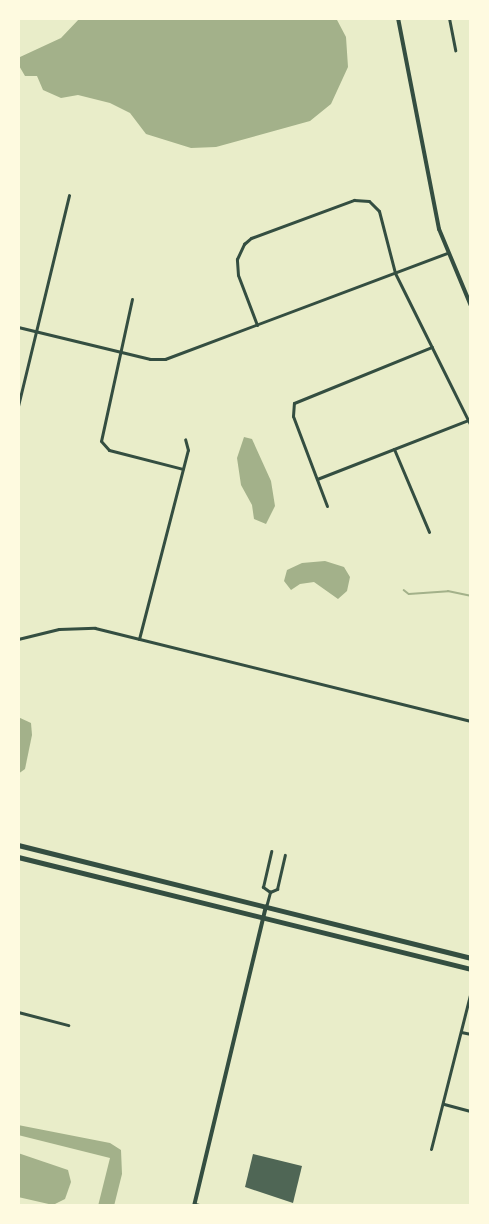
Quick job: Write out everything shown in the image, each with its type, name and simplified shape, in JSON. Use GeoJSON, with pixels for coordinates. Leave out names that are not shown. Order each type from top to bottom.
{"type":"FeatureCollection","features":[{"type":"Feature","properties":{"kind":"main road"},"geometry":{"type":"LineString","coordinates":[[18,844],[471,958]]}},
{"type":"Feature","properties":{"kind":"main road"},"geometry":{"type":"LineString","coordinates":[[18,857],[471,969]]}},
{"type":"Feature","properties":{"kind":"main road"},"geometry":{"type":"LineString","coordinates":[[458,966],[471,963]]}},
{"type":"Feature","properties":{"kind":"street"},"geometry":{"type":"LineString","coordinates":[[398,18],[433,202],[447,253],[471,306]]}},
{"type":"Feature","properties":{"kind":"street"},"geometry":{"type":"LineString","coordinates":[[449,18],[455,51]]}},
{"type":"Feature","properties":{"kind":"street"},"geometry":{"type":"LineString","coordinates":[[18,406],[69,195]]}},
{"type":"Feature","properties":{"kind":"street"},"geometry":{"type":"LineString","coordinates":[[256,326],[237,267],[240,250],[251,238],[362,199],[379,211],[395,273],[471,426]]}},
{"type":"Feature","properties":{"kind":"street"},"geometry":{"type":"LineString","coordinates":[[18,327],[119,351],[165,359],[447,253]]}},
{"type":"Feature","properties":{"kind":"street"},"geometry":{"type":"LineString","coordinates":[[132,299],[100,433],[104,446],[183,469]]}},
{"type":"Feature","properties":{"kind":"street"},"geometry":{"type":"LineString","coordinates":[[327,506],[293,416],[294,404],[432,347]]}},
{"type":"Feature","properties":{"kind":"street"},"geometry":{"type":"LineString","coordinates":[[317,478],[468,420]]}},
{"type":"Feature","properties":{"kind":"street"},"geometry":{"type":"LineString","coordinates":[[139,639],[188,450],[185,439]]}},
{"type":"Feature","properties":{"kind":"street"},"geometry":{"type":"LineString","coordinates":[[394,449],[429,531]]}},
{"type":"Feature","properties":{"kind":"street"},"geometry":{"type":"LineString","coordinates":[[18,639],[59,629],[95,628],[471,721]]}},
{"type":"Feature","properties":{"kind":"street"},"geometry":{"type":"LineString","coordinates":[[270,892],[263,887],[271,851]]}},
{"type":"Feature","properties":{"kind":"street"},"geometry":{"type":"LineString","coordinates":[[270,892],[277,889],[285,855]]}},
{"type":"Feature","properties":{"kind":"street"},"geometry":{"type":"LineString","coordinates":[[203,1206],[195,1205],[270,892]]}},
{"type":"Feature","properties":{"kind":"street"},"geometry":{"type":"LineString","coordinates":[[431,1149],[471,991]]}},
{"type":"Feature","properties":{"kind":"street"},"geometry":{"type":"LineString","coordinates":[[18,1012],[68,1025]]}},
{"type":"Feature","properties":{"kind":"street"},"geometry":{"type":"LineString","coordinates":[[461,1032],[471,1034]]}},
{"type":"Feature","properties":{"kind":"street"},"geometry":{"type":"LineString","coordinates":[[443,1104],[471,1111]]}},
{"type":"Feature","properties":{"kind":"shaded area"},"geometry":{"type":"Polygon","coordinates":[[[80,18],[336,18],[346,37],[348,67],[331,104],[310,121],[216,147],[191,148],[146,134],[130,113],[110,103],[78,95],[61,98],[43,90],[37,76],[25,76],[18,64],[20,57],[61,38],[80,18]]]}},
{"type":"Feature","properties":{"kind":"shaded area"},"geometry":{"type":"Polygon","coordinates":[[[244,437],[252,439],[271,481],[275,506],[266,524],[254,519],[252,505],[241,485],[237,458],[244,437]]]}},
{"type":"Feature","properties":{"kind":"shaded area"},"geometry":{"type":"Polygon","coordinates":[[[325,561],[344,567],[350,577],[347,591],[338,599],[314,582],[300,584],[291,590],[284,581],[287,570],[302,563],[325,561]]]}},
{"type":"Feature","properties":{"kind":"shaded area"},"geometry":{"type":"Polygon","coordinates":[[[18,717],[31,723],[32,735],[25,769],[18,774],[18,717]]]}},
{"type":"Feature","properties":{"kind":"shaded area"},"geometry":{"type":"Polygon","coordinates":[[[18,1125],[110,1143],[121,1150],[122,1174],[114,1206],[98,1206],[110,1158],[18,1135],[18,1125]]]}},
{"type":"Feature","properties":{"kind":"shaded area"},"geometry":{"type":"Polygon","coordinates":[[[18,1153],[68,1170],[71,1182],[65,1199],[53,1205],[18,1197],[18,1153]]]}},
{"type":"Feature","properties":{"kind":"building"},"geometry":{"type":"Polygon","coordinates":[[[253,1154],[302,1166],[293,1203],[245,1187],[253,1154]]]}},
{"type":"Feature","properties":{"kind":"waterway"},"geometry":{"type":"LineString","coordinates":[[404,590],[409,594],[448,591],[471,596]]}}]}
